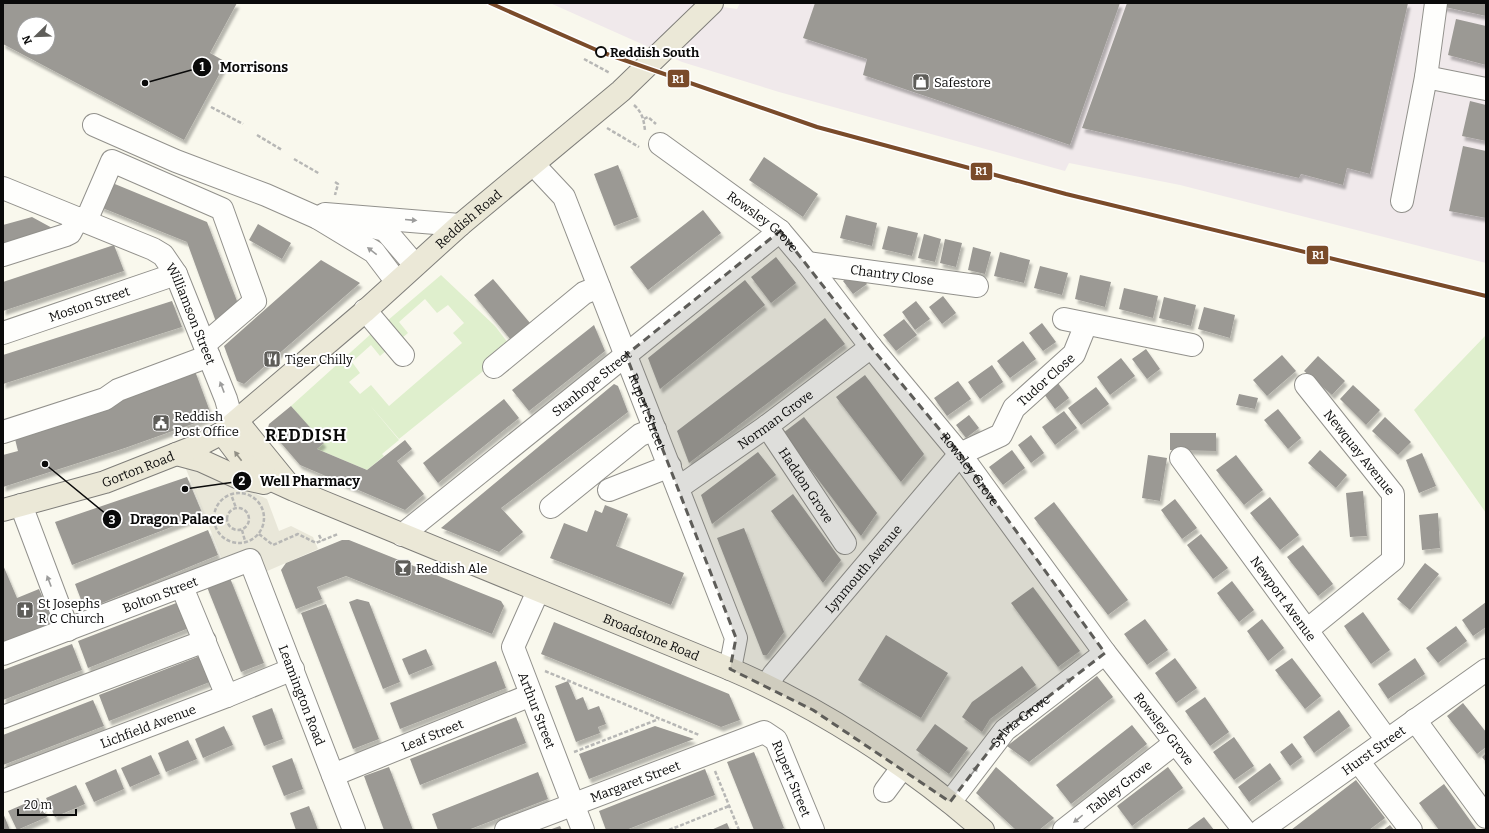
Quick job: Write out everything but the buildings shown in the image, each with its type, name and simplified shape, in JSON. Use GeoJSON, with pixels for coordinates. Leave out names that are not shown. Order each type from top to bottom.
{"type":"FeatureCollection","features":[{"type":"Feature","properties":{"kind":"main road","name":"Reddish Road"},"geometry":{"type":"LineString","coordinates":[[231,426],[365,310],[460,225],[534,165],[622,90],[706,10]]}},
{"type":"Feature","properties":{"kind":"main road","name":"Gorton Road"},"geometry":{"type":"LineString","coordinates":[[12,508],[105,482],[213,439],[231,426]]}},
{"type":"Feature","properties":{"kind":"main road","name":"Broadstone Road"},"geometry":{"type":"LineString","coordinates":[[231,426],[250,470],[402,535],[767,685],[813,710],[902,768],[950,802],[976,829]]}},
{"type":"Feature","properties":{"kind":"main road"},"geometry":{"type":"LineString","coordinates":[[176,454],[202,461],[236,477],[294,490]]}},
{"type":"Feature","properties":{"kind":"street"},"geometry":{"type":"LineString","coordinates":[[1402,201],[1426,77],[1436,3]]}},
{"type":"Feature","properties":{"kind":"street"},"geometry":{"type":"LineString","coordinates":[[1426,77],[1486,89]]}},
{"type":"Feature","properties":{"kind":"street"},"geometry":{"type":"LineString","coordinates":[[94,125],[176,161],[266,195],[318,218],[374,252],[396,281]]}},
{"type":"Feature","properties":{"kind":"street","name":"Rowsley Grove"},"geometry":{"type":"LineString","coordinates":[[660,144],[780,231],[807,263],[871,347],[960,454],[1105,652],[1244,830]]}},
{"type":"Feature","properties":{"kind":"street"},"geometry":{"type":"LineString","coordinates":[[3,255],[70,233],[82,219],[112,161],[222,209],[255,301],[207,350],[118,390],[105,398],[3,432]]}},
{"type":"Feature","properties":{"kind":"street","name":"Rupert Street"},"geometry":{"type":"LineString","coordinates":[[534,165],[564,197],[670,466],[736,638],[730,669]]}},
{"type":"Feature","properties":{"kind":"street","name":"Williamson Street"},"geometry":{"type":"LineString","coordinates":[[3,188],[82,219],[153,249],[163,255],[176,274],[207,350],[226,399],[231,426]]}},
{"type":"Feature","properties":{"kind":"street"},"geometry":{"type":"LineString","coordinates":[[318,218],[325,214],[347,215],[460,225]]}},
{"type":"Feature","properties":{"kind":"street"},"geometry":{"type":"LineString","coordinates":[[347,215],[354,222],[385,230],[415,265]]}},
{"type":"Feature","properties":{"kind":"street","name":"Stanhope Street"},"geometry":{"type":"LineString","coordinates":[[402,535],[780,231]]}},
{"type":"Feature","properties":{"kind":"street","name":"Chantry Close"},"geometry":{"type":"LineString","coordinates":[[807,263],[977,286]]}},
{"type":"Feature","properties":{"kind":"street","name":"Moston Street"},"geometry":{"type":"LineString","coordinates":[[3,333],[176,274]]}},
{"type":"Feature","properties":{"kind":"street"},"geometry":{"type":"LineString","coordinates":[[494,367],[584,293],[599,287]]}},
{"type":"Feature","properties":{"kind":"street"},"geometry":{"type":"LineString","coordinates":[[365,310],[404,355]]}},
{"type":"Feature","properties":{"kind":"street"},"geometry":{"type":"LineString","coordinates":[[1064,319],[1192,345]]}},
{"type":"Feature","properties":{"kind":"street","name":"Tudor Close"},"geometry":{"type":"LineString","coordinates":[[960,454],[1001,436],[1014,408],[1074,354],[1086,324]]}},
{"type":"Feature","properties":{"kind":"street","name":"Norman Grove"},"geometry":{"type":"LineString","coordinates":[[678,488],[767,426],[871,347]]}},
{"type":"Feature","properties":{"kind":"street","name":"Newquay Avenue"},"geometry":{"type":"LineString","coordinates":[[1306,385],[1393,494],[1393,560],[1307,630]]}},
{"type":"Feature","properties":{"kind":"street","name":"Haddon Grove"},"geometry":{"type":"LineString","coordinates":[[767,426],[845,543]]}},
{"type":"Feature","properties":{"kind":"street"},"geometry":{"type":"LineString","coordinates":[[551,507],[640,435],[655,429]]}},
{"type":"Feature","properties":{"kind":"street","name":"Lynmouth Avenue"},"geometry":{"type":"LineString","coordinates":[[767,685],[774,674],[960,454]]}},
{"type":"Feature","properties":{"kind":"street","name":"Newport Avenue"},"geometry":{"type":"LineString","coordinates":[[1181,458],[1387,740]]}},
{"type":"Feature","properties":{"kind":"street"},"geometry":{"type":"LineString","coordinates":[[609,490],[670,466]]}},
{"type":"Feature","properties":{"kind":"street"},"geometry":{"type":"LineString","coordinates":[[12,508],[68,630]]}},
{"type":"Feature","properties":{"kind":"street","name":"Bolton Street"},"geometry":{"type":"LineString","coordinates":[[3,654],[250,560]]}},
{"type":"Feature","properties":{"kind":"street","name":"Leamington Road"},"geometry":{"type":"LineString","coordinates":[[250,560],[354,830]]}},
{"type":"Feature","properties":{"kind":"street"},"geometry":{"type":"LineString","coordinates":[[182,587],[227,696]]}},
{"type":"Feature","properties":{"kind":"street","name":"Arthur Street"},"geometry":{"type":"LineString","coordinates":[[538,591],[513,647],[583,830]]}},
{"type":"Feature","properties":{"kind":"street"},"geometry":{"type":"LineString","coordinates":[[3,717],[205,641]]}},
{"type":"Feature","properties":{"kind":"street","name":"Sylvia Grove"},"geometry":{"type":"LineString","coordinates":[[950,802],[1005,730],[1105,652]]}},
{"type":"Feature","properties":{"kind":"street","name":"Lichfield Avenue"},"geometry":{"type":"LineString","coordinates":[[3,781],[227,696],[293,669]]}},
{"type":"Feature","properties":{"kind":"street","name":"Hurst Street"},"geometry":{"type":"LineString","coordinates":[[1261,830],[1415,720],[1485,674]]}},
{"type":"Feature","properties":{"kind":"street","name":"Leaf Street"},"geometry":{"type":"LineString","coordinates":[[333,776],[531,695]]}},
{"type":"Feature","properties":{"kind":"street"},"geometry":{"type":"LineString","coordinates":[[1415,720],[1486,817]]}},
{"type":"Feature","properties":{"kind":"street","name":"Rupert Street"},"geometry":{"type":"LineString","coordinates":[[764,732],[776,740],[813,830]]}},
{"type":"Feature","properties":{"kind":"street","name":"Margaret Street"},"geometry":{"type":"LineString","coordinates":[[506,830],[764,732]]}},
{"type":"Feature","properties":{"kind":"street","name":"Tabley Grove"},"geometry":{"type":"LineString","coordinates":[[1064,830],[1175,743]]}},
{"type":"Feature","properties":{"kind":"street"},"geometry":{"type":"LineString","coordinates":[[1358,760],[1411,830]]}},
{"type":"Feature","properties":{"kind":"street"},"geometry":{"type":"LineString","coordinates":[[885,791],[902,768]]}},
{"type":"Feature","properties":{"kind":"path"},"geometry":{"type":"LineString","coordinates":[[584,59],[622,90],[644,119]]}},
{"type":"Feature","properties":{"kind":"path"},"geometry":{"type":"LineString","coordinates":[[211,107],[243,124]]}},
{"type":"Feature","properties":{"kind":"path"},"geometry":{"type":"LineString","coordinates":[[607,128],[647,150],[660,144]]}},
{"type":"Feature","properties":{"kind":"path"},"geometry":{"type":"LineString","coordinates":[[257,135],[282,150]]}},
{"type":"Feature","properties":{"kind":"path"},"geometry":{"type":"LineString","coordinates":[[294,159],[320,174]]}},
{"type":"Feature","properties":{"kind":"path"},"geometry":{"type":"LineString","coordinates":[[335,182],[338,184],[335,197]]}},
{"type":"Feature","properties":{"kind":"path"},"geometry":{"type":"LineString","coordinates":[[231,494],[247,495],[254,499],[263,512],[264,520],[259,534],[253,540],[237,544],[228,541],[221,536],[214,521],[218,504],[231,494]]}},
{"type":"Feature","properties":{"kind":"path"},"geometry":{"type":"LineString","coordinates":[[233,498],[236,508]]}},
{"type":"Feature","properties":{"kind":"path"},"geometry":{"type":"LineString","coordinates":[[236,508],[243,509],[250,518],[248,525],[242,530],[231,528],[228,522],[230,512],[236,508]]}},
{"type":"Feature","properties":{"kind":"path"},"geometry":{"type":"LineString","coordinates":[[242,530],[244,537]]}},
{"type":"Feature","properties":{"kind":"path"},"geometry":{"type":"LineString","coordinates":[[259,534],[273,545],[298,534],[316,543],[338,534]]}},
{"type":"Feature","properties":{"kind":"path"},"geometry":{"type":"LineString","coordinates":[[319,535],[322,541]]}},
{"type":"Feature","properties":{"kind":"path"},"geometry":{"type":"LineString","coordinates":[[518,660],[660,719],[716,749],[729,806],[739,830]]}},
{"type":"Feature","properties":{"kind":"path"},"geometry":{"type":"LineString","coordinates":[[555,759],[660,719]]}},
{"type":"Feature","properties":{"kind":"path"},"geometry":{"type":"LineString","coordinates":[[669,830],[729,806]]}},
{"type":"Feature","properties":{"kind":"highlighted area"},"geometry":{"type":"Polygon","coordinates":[[[780,231],[871,347],[960,454],[1105,653],[1005,730],[950,802],[813,710],[730,669],[736,638],[626,355],[780,231]]]}},
{"type":"Feature","properties":{"kind":"shaded area"},"geometry":{"type":"Polygon","coordinates":[[[550,3],[695,3],[737,9],[740,3],[1486,3],[1486,263],[1180,185],[1069,163],[1065,171],[779,92],[682,62],[550,3]]]}},
{"type":"Feature","properties":{"kind":"shaded area"},"geometry":{"type":"Polygon","coordinates":[[[193,468],[217,476],[267,499],[279,531],[291,526],[313,537],[318,549],[265,572],[244,550],[222,559],[186,469],[193,468]]]}},
{"type":"Feature","properties":{"kind":"green space"},"geometry":{"type":"Polygon","coordinates":[[[441,275],[495,326],[512,348],[399,439],[369,404],[399,440],[382,454],[384,456],[367,470],[317,449],[323,443],[291,406],[372,333],[387,350],[380,356],[371,345],[352,362],[360,373],[349,382],[360,394],[371,385],[389,406],[462,343],[453,333],[464,323],[448,305],[437,313],[425,299],[399,322],[408,333],[402,338],[387,321],[441,275]]]}},
{"type":"Feature","properties":{"kind":"green space"},"geometry":{"type":"Polygon","coordinates":[[[1486,335],[1486,513],[1414,410],[1486,335]]]}},
{"type":"Feature","properties":{"kind":"transit line","name":"R1"},"geometry":{"type":"LineString","coordinates":[[490,3],[601,52],[817,127],[1066,194],[1486,296]]}},
{"type":"Feature","properties":{"kind":"place","name":"Reddish South"},"geometry":{"type":"Point","coordinates":[601,52]}},
{"type":"Feature","properties":{"kind":"place","name":"Safestore"},"geometry":{"type":"Point","coordinates":[921,82]}},
{"type":"Feature","properties":{"kind":"place","name":"Morrisons"},"geometry":{"type":"Point","coordinates":[145,83]}},
{"type":"Feature","properties":{"kind":"place","name":"Tiger Chilly"},"geometry":{"type":"Point","coordinates":[272,359]}},
{"type":"Feature","properties":{"kind":"place","name":"Reddish Post Office"},"geometry":{"type":"Point","coordinates":[161,423]}},
{"type":"Feature","properties":{"kind":"place","name":"Dragon Palace"},"geometry":{"type":"Point","coordinates":[45,464]}},
{"type":"Feature","properties":{"kind":"place","name":"Well Pharmacy"},"geometry":{"type":"Point","coordinates":[185,489]}},
{"type":"Feature","properties":{"kind":"place","name":"Reddish Ale"},"geometry":{"type":"Point","coordinates":[403,568]}},
{"type":"Feature","properties":{"kind":"place","name":"St Josephs R C Church"},"geometry":{"type":"Point","coordinates":[25,610]}},
{"type":"Feature","properties":{"kind":"district","name":"REDDISH"},"geometry":{"type":"Point","coordinates":[306,435]}}]}
